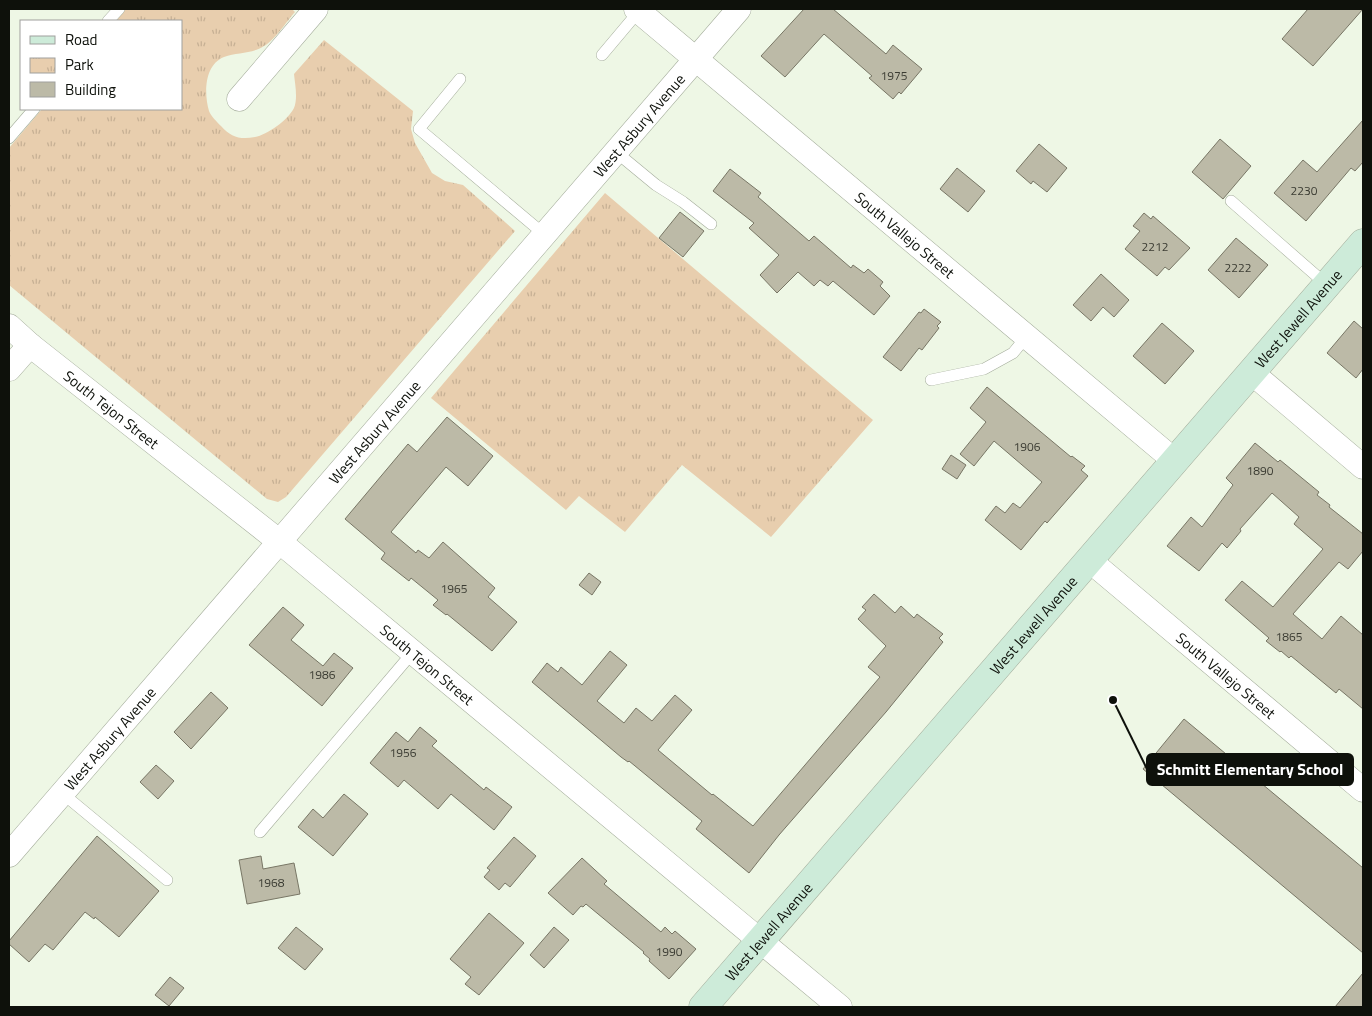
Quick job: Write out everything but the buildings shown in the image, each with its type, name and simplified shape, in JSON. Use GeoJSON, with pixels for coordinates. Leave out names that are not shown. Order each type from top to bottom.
{"type":"FeatureCollection","features":[{"type":"Feature","properties":{"kind":"street"},"geometry":{"type":"LineString","coordinates":[[239,99],[316,9]]}},
{"type":"Feature","properties":{"kind":"street","name":"West Asbury Avenue"},"geometry":{"type":"LineString","coordinates":[[9,855],[739,9]]}},
{"type":"Feature","properties":{"kind":"street","name":"South Vallejo Street"},"geometry":{"type":"LineString","coordinates":[[637,10],[1175,461]]}},
{"type":"Feature","properties":{"kind":"street","name":"West Jewell Avenue"},"geometry":{"type":"LineString","coordinates":[[703,1007],[1363,243]]}},
{"type":"Feature","properties":{"kind":"street","name":"South Tejon Street"},"geometry":{"type":"LineString","coordinates":[[9,326],[280,542],[839,1007]]}},
{"type":"Feature","properties":{"kind":"street"},"geometry":{"type":"LineString","coordinates":[[9,369],[30,344]]}},
{"type":"Feature","properties":{"kind":"street"},"geometry":{"type":"LineString","coordinates":[[1252,373],[1363,466]]}},
{"type":"Feature","properties":{"kind":"street","name":"South Vallejo Street"},"geometry":{"type":"LineString","coordinates":[[1089,560],[1363,790]]}},
{"type":"Feature","properties":{"kind":"lane"},"geometry":{"type":"LineString","coordinates":[[109,20],[119,9]]}},
{"type":"Feature","properties":{"kind":"lane"},"geometry":{"type":"LineString","coordinates":[[602,55],[637,10]]}},
{"type":"Feature","properties":{"kind":"lane"},"geometry":{"type":"LineString","coordinates":[[460,79],[419,129],[545,235]]}},
{"type":"Feature","properties":{"kind":"lane"},"geometry":{"type":"LineString","coordinates":[[9,138],[33,110]]}},
{"type":"Feature","properties":{"kind":"lane"},"geometry":{"type":"LineString","coordinates":[[616,152],[656,185],[683,202],[711,224]]}},
{"type":"Feature","properties":{"kind":"lane"},"geometry":{"type":"LineString","coordinates":[[1231,201],[1327,285]]}},
{"type":"Feature","properties":{"kind":"lane"},"geometry":{"type":"LineString","coordinates":[[931,380],[984,369],[1013,353],[1027,336]]}},
{"type":"Feature","properties":{"kind":"lane"},"geometry":{"type":"LineString","coordinates":[[260,832],[413,652]]}},
{"type":"Feature","properties":{"kind":"lane"},"geometry":{"type":"LineString","coordinates":[[62,794],[167,880]]}},
{"type":"Feature","properties":{"kind":"green space"},"geometry":{"type":"Polygon","coordinates":[[[126,9],[292,9],[295,12],[268,43],[259,49],[224,57],[217,61],[209,73],[206,89],[207,104],[211,115],[225,130],[236,137],[250,138],[260,136],[282,122],[291,113],[296,100],[294,74],[324,40],[413,111],[411,129],[415,143],[432,173],[445,181],[463,185],[515,231],[286,497],[278,502],[267,499],[9,285],[9,148],[41,110],[182,110],[182,20],[117,20],[126,9]]]}},
{"type":"Feature","properties":{"kind":"green space"},"geometry":{"type":"Polygon","coordinates":[[[605,193],[873,420],[771,537],[682,465],[625,532],[579,496],[566,510],[431,398],[605,193]]]}},
{"type":"Feature","properties":{"kind":"place","name":"Schmitt Elementary School"},"geometry":{"type":"Point","coordinates":[1113,700]}}]}
